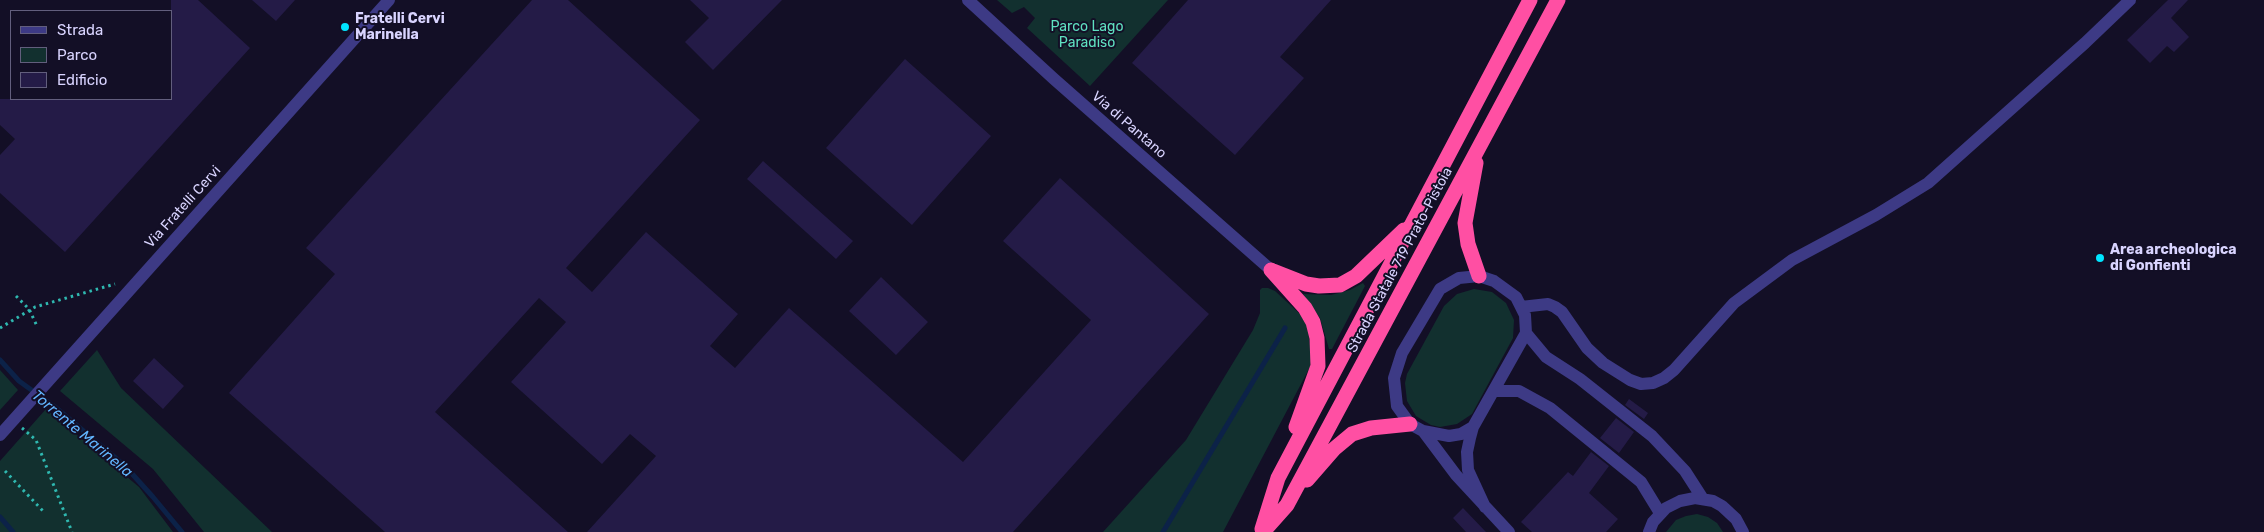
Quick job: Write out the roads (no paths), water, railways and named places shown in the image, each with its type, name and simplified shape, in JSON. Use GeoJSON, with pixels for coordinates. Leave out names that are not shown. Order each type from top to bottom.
{"type":"FeatureCollection","features":[{"type":"Feature","properties":{"kind":"highway","name":"Strada Statale 719 Prato-Pistoia"},"geometry":{"type":"LineString","coordinates":[[1262,532],[1278,478],[1530,0]]}},
{"type":"Feature","properties":{"kind":"highway","name":"Strada Statale 719 Prato-Pistoia"},"geometry":{"type":"LineString","coordinates":[[1262,532],[1287,505],[1558,0]]}},
{"type":"Feature","properties":{"kind":"highway"},"geometry":{"type":"LineString","coordinates":[[1479,276],[1468,244],[1465,223],[1480,144]]}},
{"type":"Feature","properties":{"kind":"highway"},"geometry":{"type":"LineString","coordinates":[[1271,270],[1306,284],[1319,286],[1340,285],[1356,276],[1415,218]]}},
{"type":"Feature","properties":{"kind":"highway"},"geometry":{"type":"LineString","coordinates":[[1271,270],[1309,315],[1319,350],[1318,366],[1278,478]]}},
{"type":"Feature","properties":{"kind":"highway"},"geometry":{"type":"LineString","coordinates":[[1287,505],[1334,449],[1352,434],[1371,428],[1416,427]]}},
{"type":"Feature","properties":{"kind":"street","name":"Via Fratelli Cervi"},"geometry":{"type":"LineString","coordinates":[[0,435],[389,0]]}},
{"type":"Feature","properties":{"kind":"street","name":"Via di Pantano"},"geometry":{"type":"LineString","coordinates":[[968,0],[1054,79],[1271,270]]}},
{"type":"Feature","properties":{"kind":"street"},"geometry":{"type":"LineString","coordinates":[[1521,307],[1548,304],[1555,307],[1562,312],[1586,348],[1603,364],[1630,380],[1641,384],[1653,383],[1664,378],[1674,370],[1734,303],[1784,266],[1928,183],[2085,43],[2130,0]]}},
{"type":"Feature","properties":{"kind":"street"},"geometry":{"type":"LineString","coordinates":[[1485,507],[1468,470],[1467,452],[1473,427],[1526,333],[1525,315],[1516,297],[1494,281],[1479,276],[1459,278],[1440,289],[1402,353],[1394,378],[1395,395],[1397,406],[1456,475],[1485,507],[1509,532]]}},
{"type":"Feature","properties":{"kind":"street"},"geometry":{"type":"LineString","coordinates":[[1526,333],[1546,357],[1580,379],[1652,436],[1685,471],[1703,499]]}},
{"type":"Feature","properties":{"kind":"street"},"geometry":{"type":"LineString","coordinates":[[1495,391],[1519,391],[1550,408],[1641,482],[1660,513]]}},
{"type":"Feature","properties":{"kind":"street"},"geometry":{"type":"LineString","coordinates":[[1416,427],[1449,436],[1461,434],[1473,427]]}},
{"type":"Feature","properties":{"kind":"street"},"geometry":{"type":"LineString","coordinates":[[1649,532],[1660,513],[1680,501],[1703,499],[1722,506],[1736,519],[1742,530],[1755,532]]}},
{"type":"Feature","properties":{"kind":"waterway"},"geometry":{"type":"LineString","coordinates":[[1163,532],[1285,328]]}},
{"type":"Feature","properties":{"kind":"waterway","name":"Torrente Marinella"},"geometry":{"type":"LineString","coordinates":[[0,360],[19,381],[55,407],[125,466],[182,532]]}},
{"type":"Feature","properties":{"kind":"waterway"},"geometry":{"type":"LineString","coordinates":[[0,517],[13,532]]}},
{"type":"Feature","properties":{"kind":"place","name":"Fratelli Cervi Marinella"},"geometry":{"type":"Point","coordinates":[345,27]}},
{"type":"Feature","properties":{"kind":"place","name":"Area archeologica di Gonfienti"},"geometry":{"type":"Point","coordinates":[2100,258]}},
{"type":"Feature","properties":{"kind":"park label","name":"Parco Lago Paradiso"},"geometry":{"type":"Point","coordinates":[1087,36]}}]}
